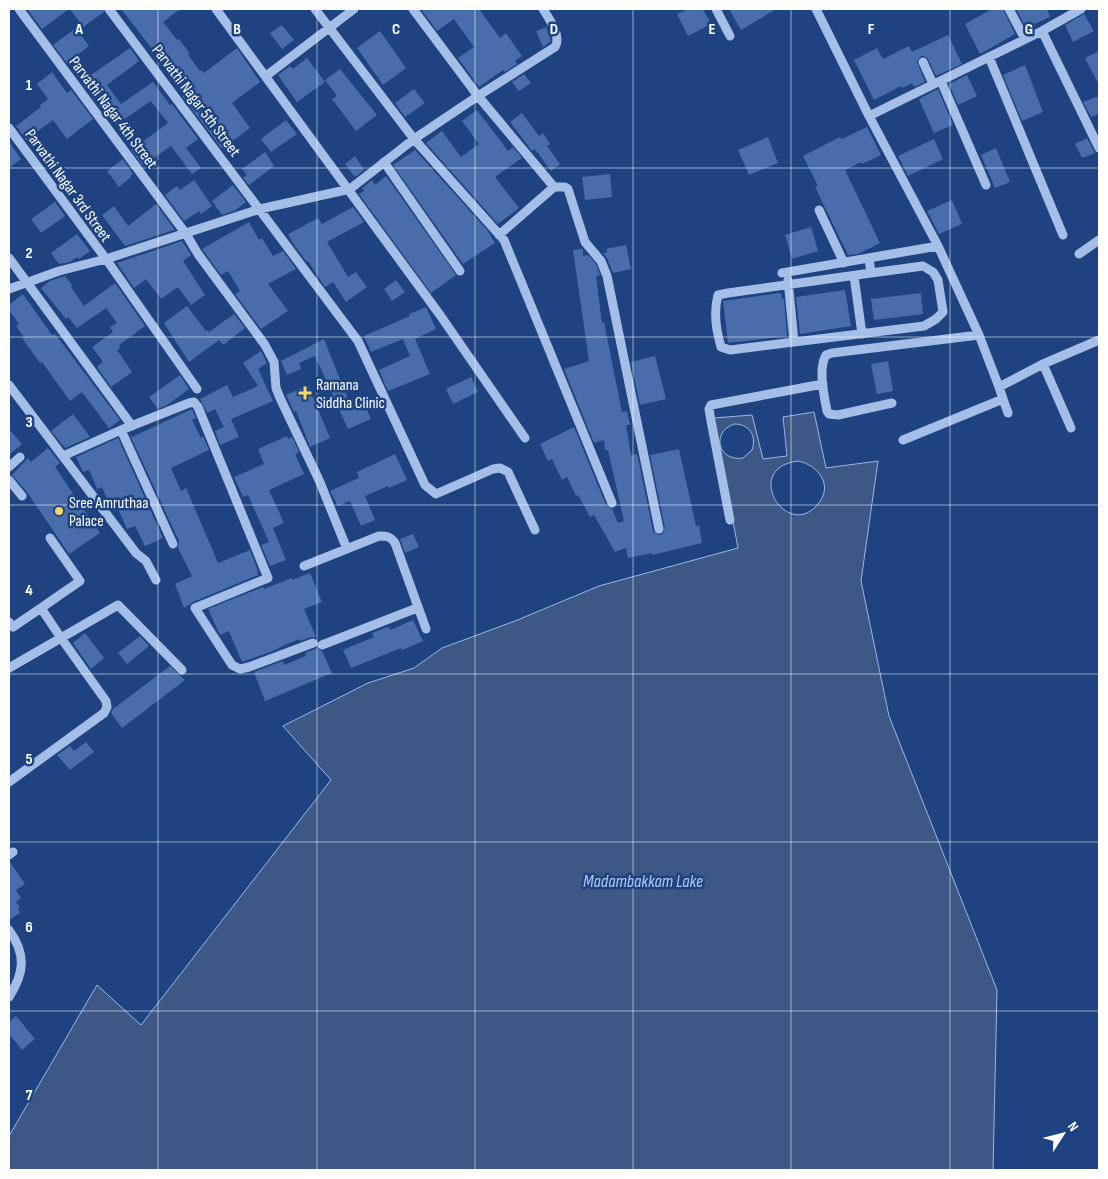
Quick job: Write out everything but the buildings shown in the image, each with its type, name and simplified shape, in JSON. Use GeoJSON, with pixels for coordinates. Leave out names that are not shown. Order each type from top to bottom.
{"type":"FeatureCollection","features":[{"type":"Feature","properties":{"kind":"street","name":"Parvathi Nagar 4th Street"},"geometry":{"type":"LineString","coordinates":[[19,9],[186,234],[198,254],[265,345],[274,362],[276,388],[280,398],[319,480],[347,549]]}},
{"type":"Feature","properties":{"kind":"street","name":"Parvathi Nagar 5th Street"},"geometry":{"type":"LineString","coordinates":[[109,9],[358,341],[425,485],[436,494],[493,469],[500,468],[508,472],[535,530]]}},
{"type":"Feature","properties":{"kind":"street"},"geometry":{"type":"LineString","coordinates":[[216,9],[350,190],[525,438]]}},
{"type":"Feature","properties":{"kind":"street"},"geometry":{"type":"LineString","coordinates":[[314,9],[414,139],[504,240],[612,503]]}},
{"type":"Feature","properties":{"kind":"street"},"geometry":{"type":"LineString","coordinates":[[266,76],[354,9]]}},
{"type":"Feature","properties":{"kind":"street"},"geometry":{"type":"LineString","coordinates":[[413,9],[478,96],[554,187]]}},
{"type":"Feature","properties":{"kind":"street"},"geometry":{"type":"LineString","coordinates":[[9,289],[28,284],[59,271],[106,259],[260,209],[350,190],[414,139],[555,47],[558,37],[543,9]]}},
{"type":"Feature","properties":{"kind":"street"},"geometry":{"type":"LineString","coordinates":[[716,9],[730,36]]}},
{"type":"Feature","properties":{"kind":"street"},"geometry":{"type":"LineString","coordinates":[[816,9],[869,116],[938,246],[979,335],[1008,413]]}},
{"type":"Feature","properties":{"kind":"street"},"geometry":{"type":"LineString","coordinates":[[1009,9],[1025,39]]}},
{"type":"Feature","properties":{"kind":"street"},"geometry":{"type":"LineString","coordinates":[[869,116],[1042,31],[1081,9]]}},
{"type":"Feature","properties":{"kind":"street"},"geometry":{"type":"LineString","coordinates":[[1042,31],[1099,148]]}},
{"type":"Feature","properties":{"kind":"street"},"geometry":{"type":"LineString","coordinates":[[989,57],[1063,235]]}},
{"type":"Feature","properties":{"kind":"street"},"geometry":{"type":"LineString","coordinates":[[923,62],[937,83],[986,185]]}},
{"type":"Feature","properties":{"kind":"street","name":"Parvathi Nagar 3rd Street"},"geometry":{"type":"LineString","coordinates":[[9,128],[106,259],[197,389]]}},
{"type":"Feature","properties":{"kind":"street"},"geometry":{"type":"LineString","coordinates":[[384,162],[460,271]]}},
{"type":"Feature","properties":{"kind":"street"},"geometry":{"type":"LineString","coordinates":[[499,235],[554,187],[565,187],[568,189],[585,242],[601,261],[606,276],[659,529]]}},
{"type":"Feature","properties":{"kind":"street"},"geometry":{"type":"LineString","coordinates":[[819,210],[844,263]]}},
{"type":"Feature","properties":{"kind":"street"},"geometry":{"type":"LineString","coordinates":[[1079,254],[1099,240]]}},
{"type":"Feature","properties":{"kind":"street"},"geometry":{"type":"LineString","coordinates":[[794,342],[788,284],[784,273],[938,246]]}},
{"type":"Feature","properties":{"kind":"street"},"geometry":{"type":"LineString","coordinates":[[9,258],[132,426]]}},
{"type":"Feature","properties":{"kind":"street"},"geometry":{"type":"LineString","coordinates":[[869,259],[871,274]]}},
{"type":"Feature","properties":{"kind":"street"},"geometry":{"type":"LineString","coordinates":[[923,266],[932,272],[938,280],[943,312],[924,326],[730,350],[720,347],[714,309],[718,295],[854,276],[923,266]]}},
{"type":"Feature","properties":{"kind":"street"},"geometry":{"type":"LineString","coordinates":[[854,276],[862,334]]}},
{"type":"Feature","properties":{"kind":"street"},"geometry":{"type":"LineString","coordinates":[[892,402],[838,415],[829,414],[826,411],[823,384],[823,360],[826,355],[832,352],[979,335]]}},
{"type":"Feature","properties":{"kind":"street"},"geometry":{"type":"LineString","coordinates":[[999,387],[1043,364],[1099,340]]}},
{"type":"Feature","properties":{"kind":"street"},"geometry":{"type":"LineString","coordinates":[[1043,364],[1071,428]]}},
{"type":"Feature","properties":{"kind":"street"},"geometry":{"type":"LineString","coordinates":[[730,520],[711,420],[711,405],[823,384]]}},
{"type":"Feature","properties":{"kind":"street"},"geometry":{"type":"LineString","coordinates":[[11,390],[136,553],[146,560],[156,580]]}},
{"type":"Feature","properties":{"kind":"street"},"geometry":{"type":"LineString","coordinates":[[903,440],[1003,399]]}},
{"type":"Feature","properties":{"kind":"street"},"geometry":{"type":"LineString","coordinates":[[63,456],[121,430],[194,402],[198,407],[268,578],[195,608],[232,665],[240,669],[249,668],[417,608]]}},
{"type":"Feature","properties":{"kind":"street"},"geometry":{"type":"LineString","coordinates":[[121,430],[173,544]]}},
{"type":"Feature","properties":{"kind":"street"},"geometry":{"type":"LineString","coordinates":[[9,467],[20,457]]}},
{"type":"Feature","properties":{"kind":"street"},"geometry":{"type":"LineString","coordinates":[[9,480],[22,496]]}},
{"type":"Feature","properties":{"kind":"street"},"geometry":{"type":"LineString","coordinates":[[304,566],[379,536],[388,536],[391,538],[426,630]]}},
{"type":"Feature","properties":{"kind":"street"},"geometry":{"type":"LineString","coordinates":[[9,622],[13,628],[80,582],[50,538]]}},
{"type":"Feature","properties":{"kind":"street"},"geometry":{"type":"LineString","coordinates":[[9,668],[118,605],[182,670]]}},
{"type":"Feature","properties":{"kind":"street"},"geometry":{"type":"LineString","coordinates":[[9,782],[104,713],[107,707],[106,702],[60,638],[42,608]]}},
{"type":"Feature","properties":{"kind":"street"},"geometry":{"type":"LineString","coordinates":[[9,930],[18,943],[22,965],[9,997]]}},
{"type":"Feature","properties":{"kind":"water","name":"Madambakkam Lake"},"geometry":{"type":"Polygon","coordinates":[[[814,412],[826,468],[878,461],[861,581],[889,716],[997,990],[993,1170],[9,1170],[9,1136],[97,985],[141,1025],[331,780],[283,726],[368,683],[414,668],[442,648],[515,621],[599,586],[738,548],[714,418],[752,415],[763,459],[787,456],[783,417],[814,412]],[[734,424],[722,434],[720,446],[728,456],[743,458],[752,450],[753,440],[751,431],[744,426],[734,424]],[[798,461],[781,466],[773,476],[771,488],[775,499],[783,509],[794,514],[806,513],[818,504],[823,497],[824,490],[824,483],[817,471],[798,461]]]}},
{"type":"Feature","properties":{"kind":"place","name":"Ramana Siddha Clinic"},"geometry":{"type":"Point","coordinates":[305,393]}},
{"type":"Feature","properties":{"kind":"place","name":"Sree Amruthaa Palace"},"geometry":{"type":"Point","coordinates":[59,511]}}]}
